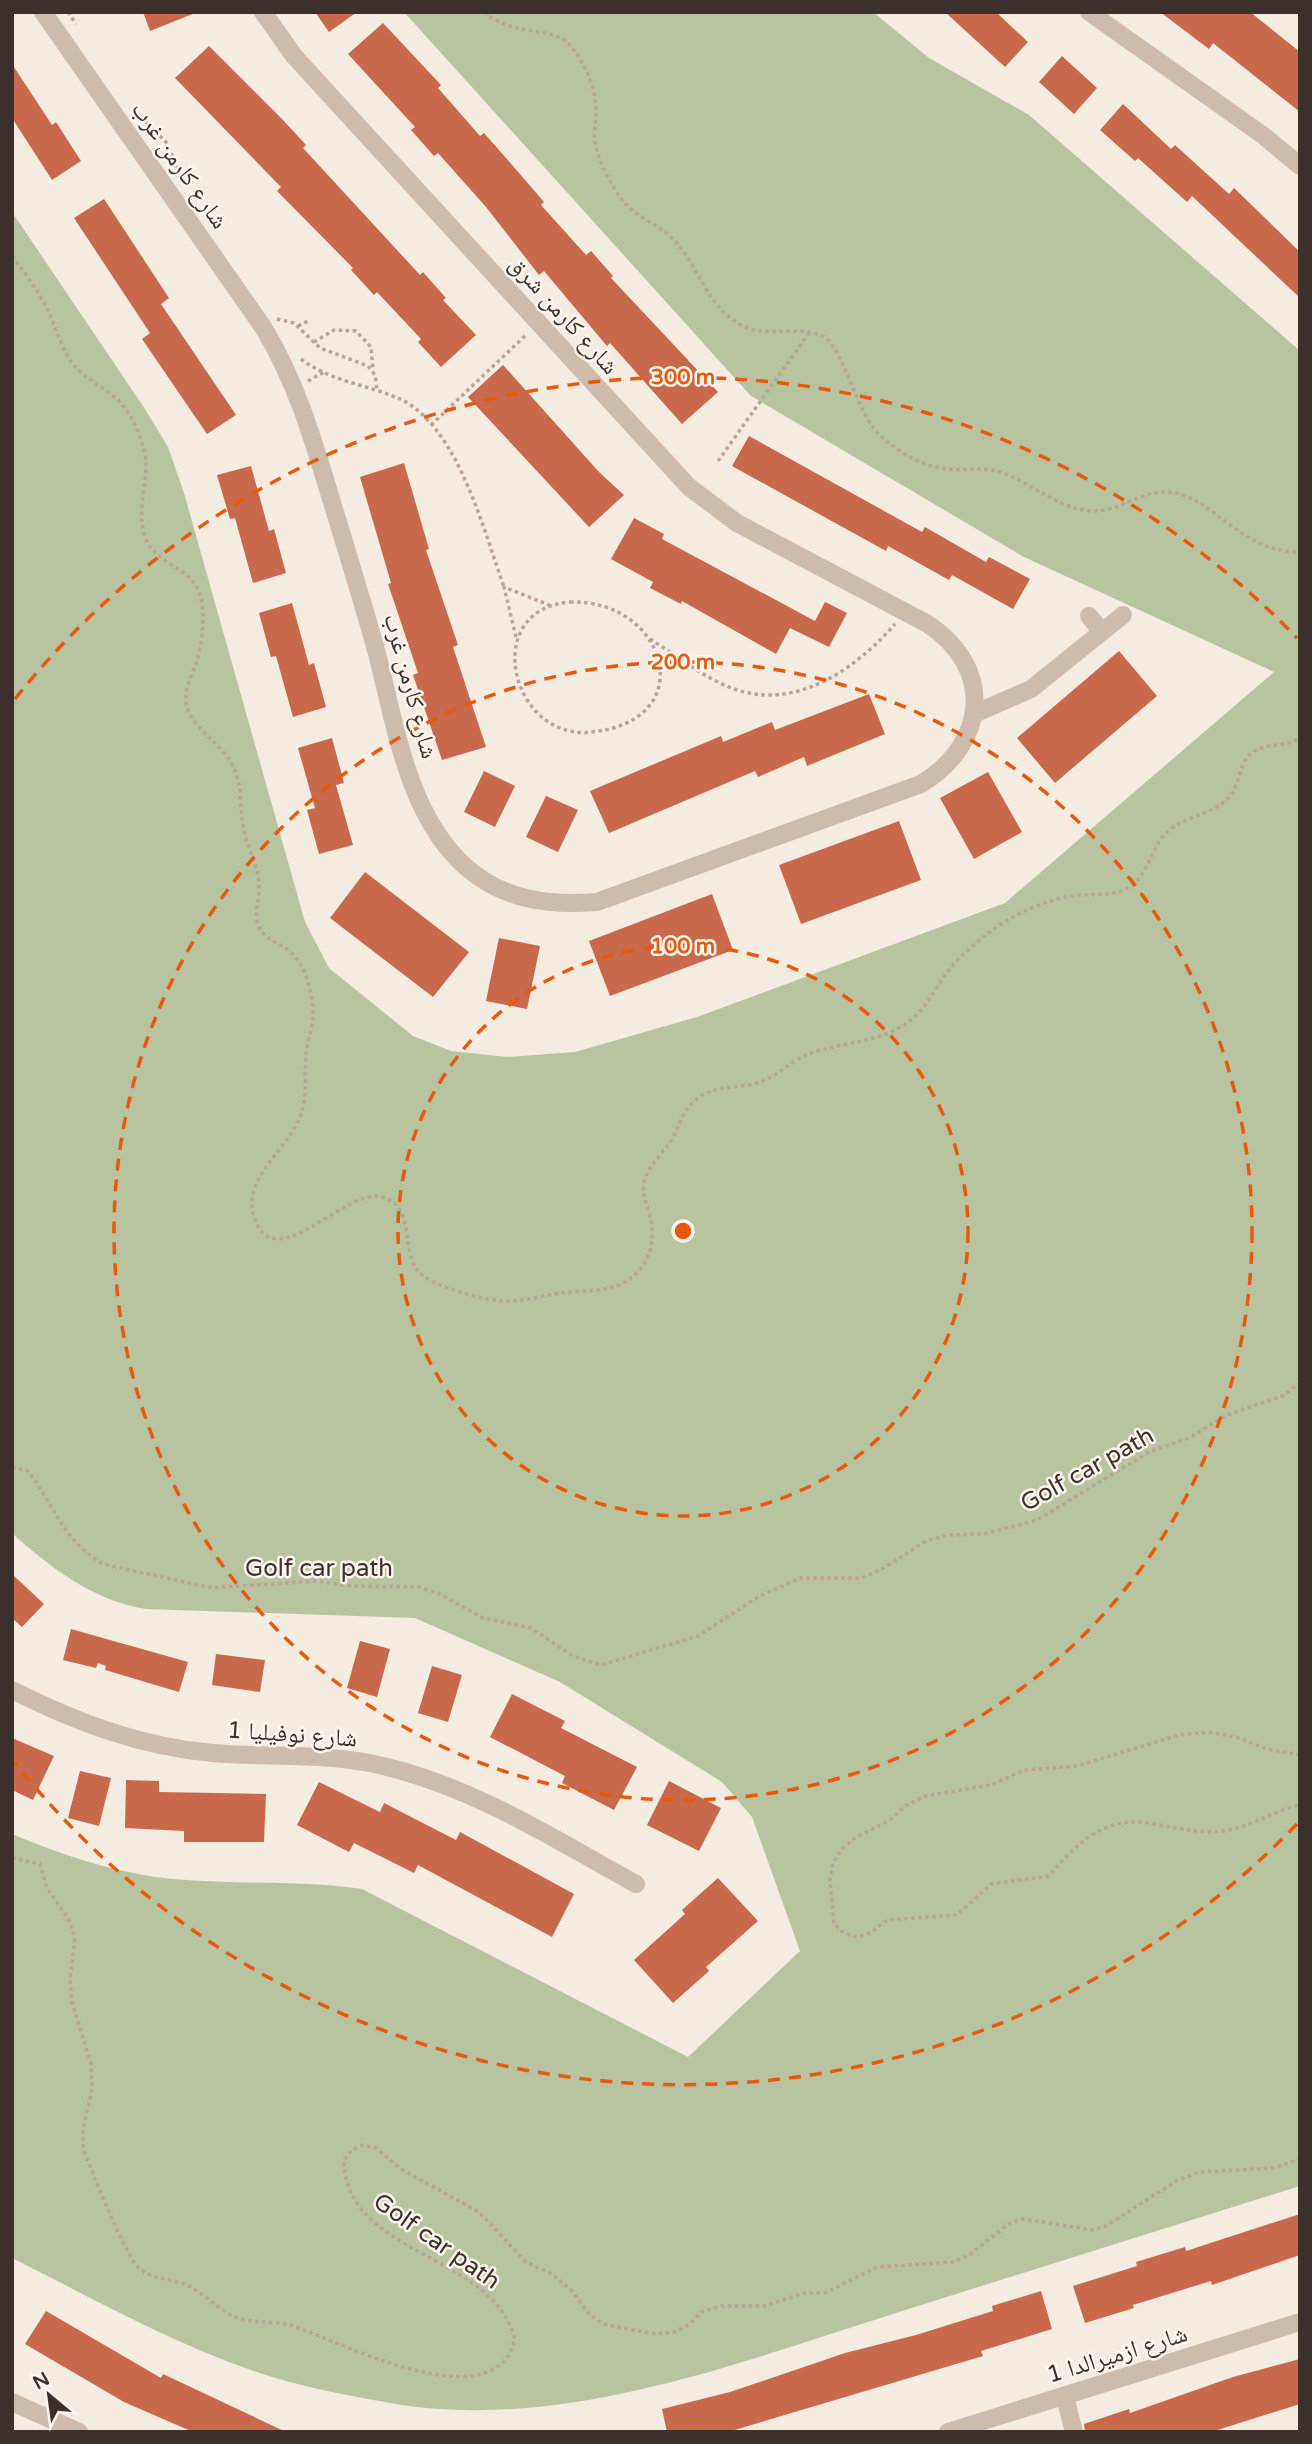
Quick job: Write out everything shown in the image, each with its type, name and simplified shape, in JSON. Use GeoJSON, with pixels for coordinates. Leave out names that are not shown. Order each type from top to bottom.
{"type":"FeatureCollection","features":[{"type":"Feature","properties":{"kind":"street","name":"شارع كارمن غرب"},"geometry":{"type":"LineString","coordinates":[[43,12],[263,327],[289,376],[307,420],[421,803],[449,848],[467,868],[489,884],[514,895],[542,902],[597,902],[618,896],[803,824],[921,784],[940,772],[956,756],[967,736],[974,713]]}},
{"type":"Feature","properties":{"kind":"street","name":"شارع كارمن شرق"},"geometry":{"type":"LineString","coordinates":[[263,12],[294,56],[538,324],[706,501],[737,523],[906,612],[944,635],[959,651],[972,681],[974,713]]}},
{"type":"Feature","properties":{"kind":"street"},"geometry":{"type":"LineString","coordinates":[[1100,15],[1264,136],[1300,166]]}},
{"type":"Feature","properties":{"kind":"street"},"geometry":{"type":"LineString","coordinates":[[1089,615],[1102,632]]}},
{"type":"Feature","properties":{"kind":"street"},"geometry":{"type":"LineString","coordinates":[[974,713],[1031,689],[1124,615]]}},
{"type":"Feature","properties":{"kind":"street","name":"شارع نوفيليا 1"},"geometry":{"type":"LineString","coordinates":[[12,1690],[60,1714],[109,1732],[160,1746],[213,1753],[332,1757],[386,1766],[439,1782],[489,1804],[636,1884]]}},
{"type":"Feature","properties":{"kind":"street","name":"شارع ازميرالدا 1"},"geometry":{"type":"LineString","coordinates":[[948,2432],[1300,2322]]}},
{"type":"Feature","properties":{"kind":"street"},"geometry":{"type":"LineString","coordinates":[[1065,2397],[1074,2432]]}},
{"type":"Feature","properties":{"kind":"street"},"geometry":{"type":"LineString","coordinates":[[12,2402],[79,2432]]}},
{"type":"Feature","properties":{"kind":"path"},"geometry":{"type":"LineString","coordinates":[[68,12],[79,29]]}},
{"type":"Feature","properties":{"kind":"path"},"geometry":{"type":"LineString","coordinates":[[484,12],[507,27],[556,35],[574,50],[593,89],[597,107],[595,143],[612,186],[635,212],[673,239],[720,311],[751,329],[809,333],[825,337],[836,349],[852,390],[872,426],[897,449],[927,465],[949,470],[977,468],[1003,472],[1059,502],[1094,511],[1113,509],[1165,491],[1183,495],[1247,539],[1271,550],[1300,552]]}},
{"type":"Feature","properties":{"kind":"path"},"geometry":{"type":"LineString","coordinates":[[127,102],[166,142],[184,183]]}},
{"type":"Feature","properties":{"kind":"path"},"geometry":{"type":"LineString","coordinates":[[12,256],[46,307],[74,365],[81,374],[113,395],[132,419],[144,449],[146,464],[141,512],[147,544],[158,557],[189,574],[199,589],[203,607],[201,647],[186,698],[188,711],[194,721],[223,748],[240,785],[244,834],[258,879],[256,921],[261,930],[299,960],[306,977],[313,1020],[305,1065],[306,1087],[301,1115],[289,1139],[260,1177],[251,1207],[261,1230],[271,1237],[284,1240],[298,1235],[360,1196],[375,1195],[390,1199],[401,1210],[412,1262],[423,1277],[439,1286],[509,1302],[607,1289],[626,1283],[640,1270],[652,1245],[650,1216],[644,1195],[647,1174],[670,1142],[691,1104],[704,1094],[719,1088],[761,1082],[810,1053],[861,1043],[904,1024],[920,1012],[958,959],[995,928],[1045,903],[1072,896],[1119,892],[1130,886],[1139,878],[1156,845],[1168,831],[1184,819],[1227,800],[1236,789],[1247,757],[1256,749],[1289,745],[1300,738]]}},
{"type":"Feature","properties":{"kind":"path"},"geometry":{"type":"LineString","coordinates":[[263,327],[284,318],[298,326],[326,351],[368,366],[373,371]]}},
{"type":"Feature","properties":{"kind":"path"},"geometry":{"type":"LineString","coordinates":[[298,326],[308,321]]}},
{"type":"Feature","properties":{"kind":"path"},"geometry":{"type":"LineString","coordinates":[[431,425],[538,324]]}},
{"type":"Feature","properties":{"kind":"path"},"geometry":{"type":"LineString","coordinates":[[314,343],[334,330],[356,331],[371,347],[377,389]]}},
{"type":"Feature","properties":{"kind":"path"},"geometry":{"type":"LineString","coordinates":[[718,461],[809,333]]}},
{"type":"Feature","properties":{"kind":"path"},"geometry":{"type":"LineString","coordinates":[[299,357],[324,372],[404,401],[431,425],[462,471],[504,587],[516,639],[515,669],[527,700],[554,726],[592,732],[619,724],[651,704],[661,684],[662,674],[648,637]]}},
{"type":"Feature","properties":{"kind":"path"},"geometry":{"type":"LineString","coordinates":[[504,587],[549,605],[581,601],[610,608],[632,620],[648,637],[706,675],[735,689],[767,696],[784,695],[835,676],[858,660],[906,612]]}},
{"type":"Feature","properties":{"kind":"path"},"geometry":{"type":"LineString","coordinates":[[516,639],[529,620],[549,605]]}},
{"type":"Feature","properties":{"kind":"path","name":"Golf car path"},"geometry":{"type":"LineString","coordinates":[[12,1467],[28,1471],[59,1524],[92,1557],[103,1564],[212,1588],[315,1581],[352,1586],[419,1587],[483,1618],[531,1628],[573,1656],[601,1665],[698,1636],[747,1602],[800,1578],[862,1578],[884,1568],[926,1541],[947,1535],[984,1534],[1037,1520],[1149,1452],[1189,1438],[1227,1415],[1282,1396],[1300,1383]]}},
{"type":"Feature","properties":{"kind":"path"},"geometry":{"type":"LineString","coordinates":[[1300,1755],[1267,1749],[1227,1735],[1208,1732],[1179,1735],[1121,1755],[1077,1766],[1024,1770],[991,1786],[925,1796],[905,1806],[890,1820],[855,1838],[842,1849],[833,1863],[830,1880],[834,1924],[844,1933],[857,1937],[870,1933],[887,1920],[957,1915],[991,1884],[1006,1880],[1032,1881],[1049,1876],[1074,1846],[1107,1827],[1145,1823],[1202,1833],[1228,1831],[1300,1805]]}},
{"type":"Feature","properties":{"kind":"path","name":"Golf car path"},"geometry":{"type":"LineString","coordinates":[[12,1858],[40,1864],[47,1888],[74,1928],[70,1980],[72,2002],[91,2064],[92,2090],[83,2130],[83,2147],[135,2264],[158,2279],[182,2283],[204,2294],[222,2310],[244,2320],[289,2325],[379,2360],[442,2375],[472,2375],[493,2371],[509,2357],[514,2338],[507,2319],[480,2286],[381,2227],[356,2205],[348,2191],[344,2160],[352,2150],[363,2145],[376,2148],[401,2169],[479,2212],[526,2262],[552,2274],[571,2290],[589,2314],[603,2324],[655,2334],[674,2332],[690,2324],[701,2312],[721,2306],[765,2306],[804,2293],[825,2293],[877,2267],[953,2262],[969,2255],[1010,2223],[1023,2219],[1092,2230],[1106,2226],[1176,2181],[1200,2172],[1273,2168],[1300,2159]]}},
{"type":"Feature","properties":{"kind":"green space"},"geometry":{"type":"Polygon","coordinates":[[[404,12],[873,12],[929,58],[1029,115],[1300,351],[1300,2186],[713,2371],[584,2401],[519,2408],[454,2410],[390,2403],[320,2390],[268,2376],[161,2333],[12,2258],[12,1834],[91,1862],[132,1873],[197,1881],[315,1884],[362,1889],[688,2057],[800,1951],[752,1817],[722,1782],[560,1682],[415,1618],[146,1609],[127,1605],[74,1581],[12,1533],[12,212],[168,447],[184,493],[305,922],[329,968],[413,1036],[451,1051],[507,1057],[575,1052],[697,1017],[1005,903],[1274,672],[1024,557],[751,396],[404,12]]]}},
{"type":"Feature","properties":{"kind":"building"},"geometry":{"type":"Polygon","coordinates":[[[143,12],[195,12],[195,13],[150,31],[143,12]]]}},
{"type":"Feature","properties":{"kind":"building"},"geometry":{"type":"Polygon","coordinates":[[[315,12],[357,12],[329,32],[315,12]]]}},
{"type":"Feature","properties":{"kind":"building"},"geometry":{"type":"Polygon","coordinates":[[[945,12],[996,12],[1028,42],[1005,67],[945,12]]]}},
{"type":"Feature","properties":{"kind":"building"},"geometry":{"type":"Polygon","coordinates":[[[1160,12],[1250,12],[1300,52],[1300,112],[1213,43],[1209,49],[1160,12]]]}},
{"type":"Feature","properties":{"kind":"building"},"geometry":{"type":"Polygon","coordinates":[[[383,23],[441,85],[438,88],[480,136],[484,133],[506,158],[544,202],[541,205],[586,255],[591,251],[613,276],[611,278],[718,392],[682,424],[610,343],[607,346],[544,271],[539,275],[486,207],[438,153],[434,156],[411,130],[415,127],[348,54],[383,23]]]}},
{"type":"Feature","properties":{"kind":"building"},"geometry":{"type":"Polygon","coordinates":[[[209,46],[283,120],[306,145],[303,148],[420,275],[423,272],[446,298],[443,300],[476,335],[441,367],[418,342],[421,339],[377,292],[374,295],[351,270],[353,268],[277,191],[281,187],[175,78],[209,46]]]}},
{"type":"Feature","properties":{"kind":"building"},"geometry":{"type":"Polygon","coordinates":[[[1062,56],[1097,88],[1074,114],[1039,82],[1062,56]]]}},
{"type":"Feature","properties":{"kind":"building"},"geometry":{"type":"Polygon","coordinates":[[[12,64],[52,125],[56,122],[81,161],[52,180],[12,118],[12,64]]]}},
{"type":"Feature","properties":{"kind":"building"},"geometry":{"type":"Polygon","coordinates":[[[1123,104],[1171,149],[1175,145],[1229,194],[1234,188],[1300,252],[1300,298],[1192,196],[1187,202],[1138,158],[1135,161],[1100,130],[1123,104]]]}},
{"type":"Feature","properties":{"kind":"building"},"geometry":{"type":"Polygon","coordinates":[[[104,199],[169,298],[161,304],[236,415],[207,434],[142,339],[150,333],[74,218],[104,199]]]}},
{"type":"Feature","properties":{"kind":"building"},"geometry":{"type":"Polygon","coordinates":[[[503,365],[599,472],[624,495],[589,527],[468,397],[503,365]]]}},
{"type":"Feature","properties":{"kind":"building"},"geometry":{"type":"Polygon","coordinates":[[[749,436],[922,532],[925,527],[986,562],[989,557],[1030,579],[1013,609],[952,575],[949,580],[888,546],[886,551],[732,466],[749,436]]]}},
{"type":"Feature","properties":{"kind":"building"},"geometry":{"type":"Polygon","coordinates":[[[404,463],[429,549],[426,550],[458,645],[453,647],[486,747],[442,760],[413,675],[418,673],[388,584],[391,583],[360,477],[404,463]]]}},
{"type":"Feature","properties":{"kind":"building"},"geometry":{"type":"Polygon","coordinates":[[[251,466],[269,531],[274,529],[286,573],[253,583],[235,518],[230,519],[217,475],[251,466]]]}},
{"type":"Feature","properties":{"kind":"building"},"geometry":{"type":"Polygon","coordinates":[[[634,518],[664,534],[662,539],[815,621],[825,602],[847,613],[829,647],[790,628],[776,654],[682,601],[681,604],[650,588],[653,582],[611,559],[634,518]]]}},
{"type":"Feature","properties":{"kind":"building"},"geometry":{"type":"Polygon","coordinates":[[[292,603],[309,665],[314,663],[326,707],[293,717],[276,656],[271,657],[259,613],[292,603]]]}},
{"type":"Feature","properties":{"kind":"building"},"geometry":{"type":"Polygon","coordinates":[[[1119,651],[1157,696],[1055,783],[1017,738],[1119,651]]]}},
{"type":"Feature","properties":{"kind":"building"},"geometry":{"type":"Polygon","coordinates":[[[869,694],[885,734],[807,766],[804,757],[758,777],[755,771],[609,833],[590,791],[721,736],[723,742],[772,722],[775,730],[869,694]]]}},
{"type":"Feature","properties":{"kind":"building"},"geometry":{"type":"Polygon","coordinates":[[[332,738],[344,783],[336,785],[353,845],[319,854],[307,810],[315,808],[298,748],[332,738]]]}},
{"type":"Feature","properties":{"kind":"building"},"geometry":{"type":"Polygon","coordinates":[[[484,771],[515,786],[495,827],[464,812],[484,771]]]}},
{"type":"Feature","properties":{"kind":"building"},"geometry":{"type":"Polygon","coordinates":[[[988,772],[1022,832],[974,859],[940,798],[988,772]]]}},
{"type":"Feature","properties":{"kind":"building"},"geometry":{"type":"Polygon","coordinates":[[[546,796],[578,810],[558,852],[526,837],[546,796]]]}},
{"type":"Feature","properties":{"kind":"building"},"geometry":{"type":"Polygon","coordinates":[[[899,821],[921,880],[801,924],[779,865],[899,821]]]}},
{"type":"Feature","properties":{"kind":"building"},"geometry":{"type":"Polygon","coordinates":[[[365,872],[469,952],[433,997],[330,918],[365,872]]]}},
{"type":"Feature","properties":{"kind":"building"},"geometry":{"type":"Polygon","coordinates":[[[712,894],[733,950],[610,996],[589,941],[712,894]]]}},
{"type":"Feature","properties":{"kind":"building"},"geometry":{"type":"Polygon","coordinates":[[[499,938],[540,946],[527,1009],[486,1001],[499,938]]]}},
{"type":"Feature","properties":{"kind":"building"},"geometry":{"type":"Polygon","coordinates":[[[12,1574],[44,1604],[22,1627],[12,1618],[12,1574]]]}},
{"type":"Feature","properties":{"kind":"building"},"geometry":{"type":"Polygon","coordinates":[[[71,1629],[188,1662],[179,1692],[105,1670],[106,1666],[98,1663],[96,1668],[63,1660],[71,1629]]]}},
{"type":"Feature","properties":{"kind":"building"},"geometry":{"type":"Polygon","coordinates":[[[360,1641],[390,1649],[377,1697],[347,1688],[360,1641]]]}},
{"type":"Feature","properties":{"kind":"building"},"geometry":{"type":"Polygon","coordinates":[[[216,1654],[265,1660],[260,1692],[212,1685],[216,1654]]]}},
{"type":"Feature","properties":{"kind":"building"},"geometry":{"type":"Polygon","coordinates":[[[432,1666],[462,1675],[448,1722],[418,1713],[432,1666]]]}},
{"type":"Feature","properties":{"kind":"building"},"geometry":{"type":"Polygon","coordinates":[[[512,1694],[565,1721],[561,1728],[637,1767],[614,1810],[562,1783],[565,1776],[490,1737],[512,1694]]]}},
{"type":"Feature","properties":{"kind":"building"},"geometry":{"type":"Polygon","coordinates":[[[12,1738],[54,1756],[33,1800],[12,1790],[12,1738]]]}},
{"type":"Feature","properties":{"kind":"building"},"geometry":{"type":"Polygon","coordinates":[[[80,1771],[111,1778],[99,1826],[68,1818],[80,1771]]]}},
{"type":"Feature","properties":{"kind":"building"},"geometry":{"type":"Polygon","coordinates":[[[126,1780],[159,1781],[159,1792],[266,1794],[264,1842],[184,1842],[184,1831],[125,1828],[126,1780]]]}},
{"type":"Feature","properties":{"kind":"building"},"geometry":{"type":"Polygon","coordinates":[[[669,1781],[721,1808],[699,1851],[647,1825],[669,1781]]]}},
{"type":"Feature","properties":{"kind":"building"},"geometry":{"type":"Polygon","coordinates":[[[319,1782],[380,1812],[384,1803],[456,1840],[460,1832],[574,1894],[552,1937],[418,1865],[414,1873],[354,1843],[349,1852],[297,1825],[319,1782]]]}},
{"type":"Feature","properties":{"kind":"building"},"geometry":{"type":"Polygon","coordinates":[[[718,1878],[758,1921],[706,1967],[709,1971],[673,2003],[634,1960],[685,1914],[682,1910],[718,1878]]]}},
{"type":"Feature","properties":{"kind":"building"},"geometry":{"type":"Polygon","coordinates":[[[1300,2214],[1300,2255],[1212,2285],[1211,2281],[1133,2305],[1134,2308],[1085,2323],[1073,2286],[1137,2266],[1136,2262],[1185,2247],[1186,2251],[1300,2214]]]}},
{"type":"Feature","properties":{"kind":"building"},"geometry":{"type":"Polygon","coordinates":[[[1041,2291],[1052,2329],[981,2351],[983,2356],[728,2432],[667,2432],[662,2409],[730,2392],[845,2353],[916,2335],[993,2311],[992,2306],[1041,2291]]]}},
{"type":"Feature","properties":{"kind":"building"},"geometry":{"type":"Polygon","coordinates":[[[46,2311],[161,2378],[163,2374],[286,2432],[193,2432],[124,2402],[25,2344],[46,2311]]]}},
{"type":"Feature","properties":{"kind":"building"},"geometry":{"type":"Polygon","coordinates":[[[1300,2359],[1300,2404],[1211,2432],[1085,2432],[1084,2424],[1129,2409],[1130,2413],[1233,2377],[1300,2359]]]}}]}
